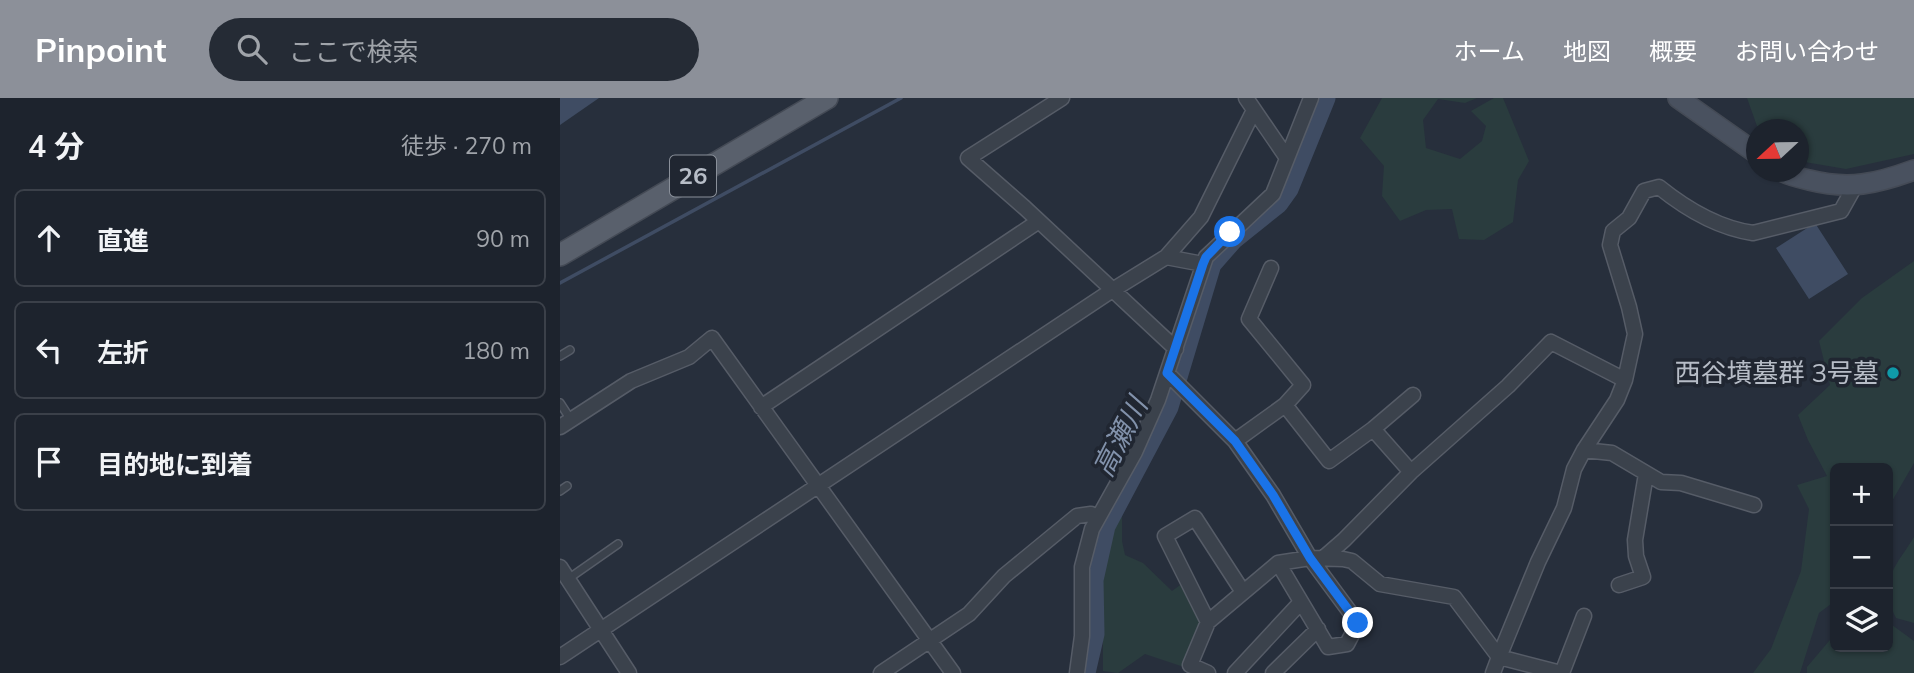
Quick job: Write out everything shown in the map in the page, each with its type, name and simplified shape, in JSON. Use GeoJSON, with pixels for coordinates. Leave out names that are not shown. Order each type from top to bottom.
{"type":"FeatureCollection","features":[{"type":"Feature","properties":{"kind":"main road","name":"26"},"geometry":{"type":"LineString","coordinates":[[560,255],[827,98]]}},
{"type":"Feature","properties":{"kind":"street"},"geometry":{"type":"LineString","coordinates":[[1062,98],[968,158],[1176,349]]}},
{"type":"Feature","properties":{"kind":"street"},"geometry":{"type":"LineString","coordinates":[[1077,673],[1082,636],[1082,567],[1097,518],[1135,452],[1176,349],[1206,257],[1273,194],[1311,98]]}},
{"type":"Feature","properties":{"kind":"street"},"geometry":{"type":"LineString","coordinates":[[1678,98],[1746,146]]}},
{"type":"Feature","properties":{"kind":"street"},"geometry":{"type":"LineString","coordinates":[[1250,104],[1287,158]]}},
{"type":"Feature","properties":{"kind":"street"},"geometry":{"type":"LineString","coordinates":[[560,657],[1166,257],[1201,218],[1250,104]]}},
{"type":"Feature","properties":{"kind":"street"},"geometry":{"type":"LineString","coordinates":[[1809,179],[1855,186],[1886,181],[1914,170]]}},
{"type":"Feature","properties":{"kind":"street"},"geometry":{"type":"LineString","coordinates":[[1493,673],[1538,562],[1564,508],[1574,469],[1617,400],[1625,380],[1635,334],[1610,245],[1613,231],[1629,218],[1644,191],[1659,187],[1679,204],[1738,231],[1753,233],[1841,211],[1855,186]]}},
{"type":"Feature","properties":{"kind":"street"},"geometry":{"type":"LineString","coordinates":[[761,407],[1039,221]]}},
{"type":"Feature","properties":{"kind":"street"},"geometry":{"type":"LineString","coordinates":[[1166,257],[1203,264]]}},
{"type":"Feature","properties":{"kind":"street"},"geometry":{"type":"LineString","coordinates":[[1235,441],[1285,405],[1303,385],[1249,319],[1270,268]]}},
{"type":"Feature","properties":{"kind":"street"},"geometry":{"type":"LineString","coordinates":[[565,424],[631,381],[689,357],[712,338],[953,673]]}},
{"type":"Feature","properties":{"kind":"street"},"geometry":{"type":"LineString","coordinates":[[1315,559],[1344,540],[1411,472],[1508,386],[1551,342],[1625,380]]}},
{"type":"Feature","properties":{"kind":"street"},"geometry":{"type":"LineString","coordinates":[[1167,373],[1235,441],[1358,623],[1347,645],[1328,647],[1278,563]]}},
{"type":"Feature","properties":{"kind":"street"},"geometry":{"type":"LineString","coordinates":[[1285,405],[1329,461],[1373,429],[1413,394]]}},
{"type":"Feature","properties":{"kind":"street"},"geometry":{"type":"LineString","coordinates":[[1373,429],[1411,472]]}},
{"type":"Feature","properties":{"kind":"street"},"geometry":{"type":"LineString","coordinates":[[1584,450],[1612,453],[1661,482],[1681,483],[1754,505]]}},
{"type":"Feature","properties":{"kind":"street"},"geometry":{"type":"LineString","coordinates":[[1619,585],[1643,577],[1636,556],[1635,540],[1646,474]]}},
{"type":"Feature","properties":{"kind":"street"},"geometry":{"type":"LineString","coordinates":[[881,673],[969,614],[1004,576],[1077,516],[1091,514],[1097,518]]}},
{"type":"Feature","properties":{"kind":"street"},"geometry":{"type":"LineString","coordinates":[[1208,622],[1165,536],[1195,518],[1243,592]]}},
{"type":"Feature","properties":{"kind":"street"},"geometry":{"type":"LineString","coordinates":[[1208,673],[1190,665],[1208,622],[1278,563],[1315,559],[1352,561],[1380,584],[1454,597],[1499,657],[1562,673],[1584,616]]}},
{"type":"Feature","properties":{"kind":"street"},"geometry":{"type":"LineString","coordinates":[[564,573],[629,673]]}},
{"type":"Feature","properties":{"kind":"street"},"geometry":{"type":"LineString","coordinates":[[1235,673],[1301,602]]}},
{"type":"Feature","properties":{"kind":"street"},"geometry":{"type":"LineString","coordinates":[[1273,673],[1318,629]]}},
{"type":"Feature","properties":{"kind":"lane"},"geometry":{"type":"LineString","coordinates":[[560,356],[570,350]]}},
{"type":"Feature","properties":{"kind":"lane"},"geometry":{"type":"LineString","coordinates":[[560,403],[565,424]]}},
{"type":"Feature","properties":{"kind":"lane"},"geometry":{"type":"LineString","coordinates":[[564,573],[618,544]]}},
{"type":"Feature","properties":{"kind":"shaded area"},"geometry":{"type":"Polygon","coordinates":[[[1382,98],[1477,98],[1465,103],[1438,99],[1423,120],[1426,148],[1460,159],[1482,141],[1486,126],[1471,111],[1494,98],[1503,98],[1529,161],[1518,180],[1513,222],[1484,240],[1459,239],[1452,209],[1426,210],[1400,221],[1382,196],[1384,166],[1360,138],[1382,98]]]}},
{"type":"Feature","properties":{"kind":"shaded area"},"geometry":{"type":"Polygon","coordinates":[[[1747,98],[1914,98],[1914,154],[1846,169],[1809,163],[1809,119],[1754,119],[1747,98]]]}},
{"type":"Feature","properties":{"kind":"shaded area"},"geometry":{"type":"Polygon","coordinates":[[[1914,261],[1914,463],[1893,499],[1893,463],[1830,463],[1830,605],[1819,613],[1800,673],[1753,673],[1771,649],[1801,571],[1809,509],[1797,485],[1827,476],[1798,415],[1830,385],[1819,341],[1862,298],[1914,261]]]}},
{"type":"Feature","properties":{"kind":"shaded area"},"geometry":{"type":"Polygon","coordinates":[[[1113,513],[1122,515],[1125,555],[1143,563],[1172,591],[1183,583],[1203,624],[1184,667],[1145,654],[1118,673],[1103,671],[1103,634],[1097,633],[1097,587],[1103,543],[1113,513]]]}},
{"type":"Feature","properties":{"kind":"shaded area"},"geometry":{"type":"Polygon","coordinates":[[[1914,537],[1914,623],[1896,618],[1893,610],[1895,567],[1914,537]]]}},
{"type":"Feature","properties":{"kind":"shaded area"},"geometry":{"type":"Polygon","coordinates":[[[1893,626],[1914,641],[1914,673],[1807,673],[1807,667],[1830,640],[1830,652],[1893,652],[1893,626]]]}},
{"type":"Feature","properties":{"kind":"water"},"geometry":{"type":"Polygon","coordinates":[[[560,98],[599,98],[560,125],[560,98]]]}},
{"type":"Feature","properties":{"kind":"water"},"geometry":{"type":"Polygon","coordinates":[[[1815,223],[1848,274],[1809,299],[1776,248],[1815,223]]]}},
{"type":"Feature","properties":{"kind":"waterway"},"geometry":{"type":"LineString","coordinates":[[560,283],[901,98]]}},
{"type":"Feature","properties":{"kind":"waterway","name":"高瀬川"},"geometry":{"type":"LineString","coordinates":[[1085,673],[1094,634],[1093,580],[1105,526],[1168,407],[1211,264],[1233,239],[1278,203],[1288,189],[1325,98]]}},
{"type":"Feature","properties":{"kind":"place","name":"西谷墳墓群 3号墓"},"geometry":{"type":"Point","coordinates":[1893,373]}},
{"type":"Feature","properties":{"kind":"route"},"geometry":{"type":"LineString","coordinates":[[1230,232],[1206,257],[1167,373],[1235,441],[1273,495],[1310,558],[1358,623]]}}]}
